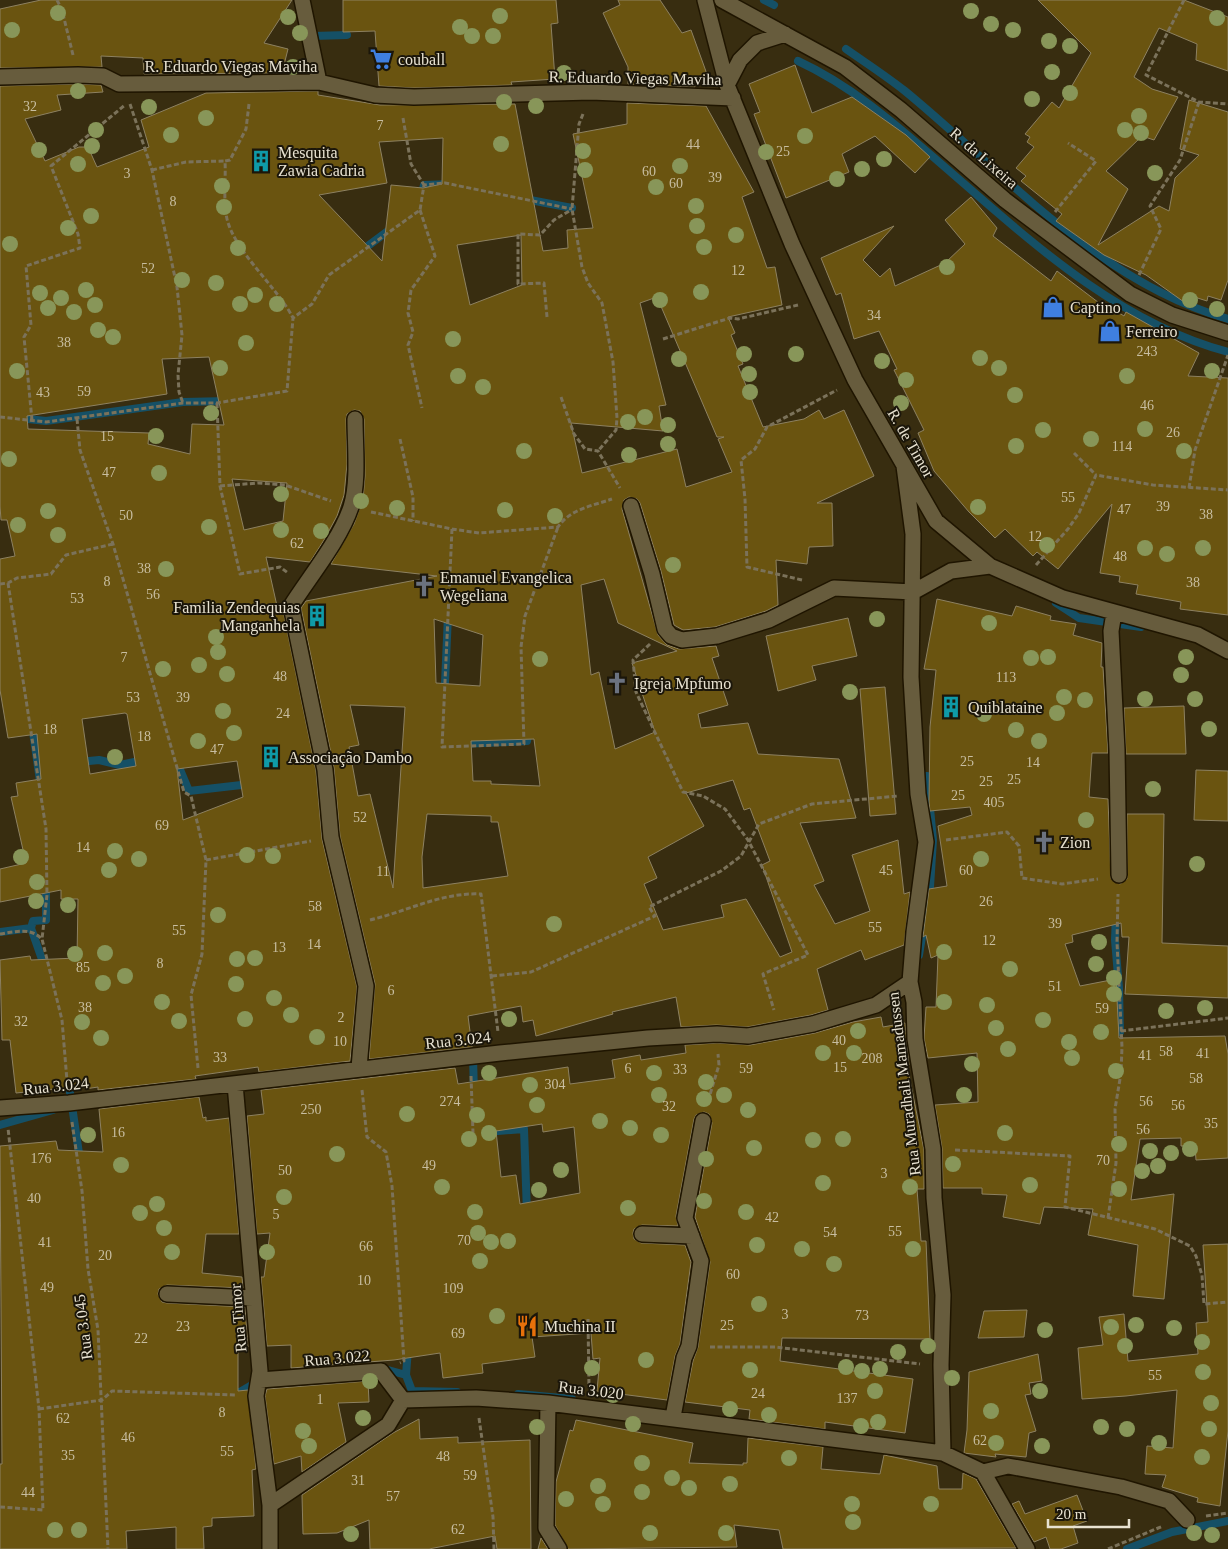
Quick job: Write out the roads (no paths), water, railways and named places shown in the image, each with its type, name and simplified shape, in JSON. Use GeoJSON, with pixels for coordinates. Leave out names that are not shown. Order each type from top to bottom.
{"type":"FeatureCollection","features":[{"type":"Feature","properties":{"kind":"street"},"geometry":{"type":"LineString","coordinates":[[302,0],[319,82]]}},
{"type":"Feature","properties":{"kind":"street","name":"R. de Timor"},"geometry":{"type":"LineString","coordinates":[[705,0],[730,92],[792,244],[855,380],[936,521],[990,566],[1063,598],[1198,635],[1228,651]]}},
{"type":"Feature","properties":{"kind":"street","name":"R. da Lixeira"},"geometry":{"type":"LineString","coordinates":[[722,0],[845,67],[901,110],[1004,200],[1130,294],[1172,314],[1228,333]]}},
{"type":"Feature","properties":{"kind":"street"},"geometry":{"type":"LineString","coordinates":[[730,92],[740,60],[757,42],[785,34]]}},
{"type":"Feature","properties":{"kind":"street","name":"R. Eduardo Viegas Maviha"},"geometry":{"type":"LineString","coordinates":[[0,77],[103,76],[119,84],[319,82],[375,95],[414,96],[591,92],[730,92]]}},
{"type":"Feature","properties":{"kind":"street"},"geometry":{"type":"LineString","coordinates":[[355,419],[355,468],[351,507],[329,550],[305,583],[292,606],[325,770],[331,837],[366,986],[359,1068]]}},
{"type":"Feature","properties":{"kind":"street","name":"Rua Muradhali Mamadussen"},"geometry":{"type":"LineString","coordinates":[[904,466],[913,534],[911,677],[918,794],[926,842],[914,932],[910,982],[914,1002],[915,1039],[933,1149],[934,1198],[943,1295],[941,1365],[943,1453]]}},
{"type":"Feature","properties":{"kind":"street"},"geometry":{"type":"LineString","coordinates":[[631,506],[652,574],[665,629],[671,636],[682,640],[717,636],[770,620],[834,588],[913,592],[951,571],[990,566]]}},
{"type":"Feature","properties":{"kind":"street"},"geometry":{"type":"LineString","coordinates":[[1114,613],[1111,631],[1117,750],[1119,875]]}},
{"type":"Feature","properties":{"kind":"street","name":"Rua 3.024"},"geometry":{"type":"LineString","coordinates":[[5,1108],[69,1103],[359,1068],[648,1038],[716,1034],[748,1036],[814,1024],[876,1005],[910,982]]}},
{"type":"Feature","properties":{"kind":"street","name":"Rua Timor"},"geometry":{"type":"LineString","coordinates":[[235,1084],[260,1380],[256,1396],[270,1505],[270,1549]]}},
{"type":"Feature","properties":{"kind":"street"},"geometry":{"type":"LineString","coordinates":[[673,1417],[684,1358],[689,1346],[700,1261],[685,1218],[703,1121]]}},
{"type":"Feature","properties":{"kind":"street"},"geometry":{"type":"LineString","coordinates":[[642,1234],[692,1236]]}},
{"type":"Feature","properties":{"kind":"street"},"geometry":{"type":"LineString","coordinates":[[168,1294],[254,1298]]}},
{"type":"Feature","properties":{"kind":"street","name":"Rua 3.022"},"geometry":{"type":"LineString","coordinates":[[260,1380],[381,1371],[404,1400]]}},
{"type":"Feature","properties":{"kind":"street","name":"Rua 3.020"},"geometry":{"type":"LineString","coordinates":[[404,1400],[476,1398],[548,1403],[673,1417],[943,1453],[983,1472]]}},
{"type":"Feature","properties":{"kind":"street"},"geometry":{"type":"LineString","coordinates":[[270,1505],[388,1425],[404,1400]]}},
{"type":"Feature","properties":{"kind":"street"},"geometry":{"type":"LineString","coordinates":[[548,1403],[546,1528],[559,1549]]}},
{"type":"Feature","properties":{"kind":"street"},"geometry":{"type":"LineString","coordinates":[[1027,1549],[983,1472],[1008,1466],[1121,1487],[1169,1502],[1187,1520]]}},
{"type":"Feature","properties":{"kind":"waterway"},"geometry":{"type":"LineString","coordinates":[[764,0],[774,5]]}},
{"type":"Feature","properties":{"kind":"waterway"},"geometry":{"type":"LineString","coordinates":[[312,31],[313,36],[347,35]]}},
{"type":"Feature","properties":{"kind":"waterway"},"geometry":{"type":"LineString","coordinates":[[846,49],[905,91],[1017,190],[1095,252],[1137,279],[1181,302],[1228,319]]}},
{"type":"Feature","properties":{"kind":"waterway"},"geometry":{"type":"LineString","coordinates":[[798,61],[837,82],[872,107],[1005,219],[1074,274],[1147,320],[1187,338],[1228,352]]}},
{"type":"Feature","properties":{"kind":"waterway"},"geometry":{"type":"LineString","coordinates":[[421,197],[424,185],[450,184]]}},
{"type":"Feature","properties":{"kind":"waterway"},"geometry":{"type":"LineString","coordinates":[[525,199],[572,208]]}},
{"type":"Feature","properties":{"kind":"waterway"},"geometry":{"type":"LineString","coordinates":[[361,251],[392,228]]}},
{"type":"Feature","properties":{"kind":"waterway"},"geometry":{"type":"LineString","coordinates":[[0,416],[46,421],[183,402],[228,401]]}},
{"type":"Feature","properties":{"kind":"waterway"},"geometry":{"type":"LineString","coordinates":[[1056,603],[1079,618],[1141,627]]}},
{"type":"Feature","properties":{"kind":"waterway"},"geometry":{"type":"LineString","coordinates":[[445,683],[448,615]]}},
{"type":"Feature","properties":{"kind":"waterway"},"geometry":{"type":"LineString","coordinates":[[32,725],[41,788]]}},
{"type":"Feature","properties":{"kind":"waterway"},"geometry":{"type":"LineString","coordinates":[[462,744],[527,741],[529,730]]}},
{"type":"Feature","properties":{"kind":"waterway"},"geometry":{"type":"LineString","coordinates":[[79,762],[99,760],[120,765],[144,760]]}},
{"type":"Feature","properties":{"kind":"waterway"},"geometry":{"type":"LineString","coordinates":[[176,760],[189,791],[250,784]]}},
{"type":"Feature","properties":{"kind":"waterway"},"geometry":{"type":"LineString","coordinates":[[319,763],[317,774],[321,796]]}},
{"type":"Feature","properties":{"kind":"waterway"},"geometry":{"type":"LineString","coordinates":[[919,955],[930,887],[933,840],[927,776]]}},
{"type":"Feature","properties":{"kind":"waterway"},"geometry":{"type":"LineString","coordinates":[[45,968],[31,928],[33,921],[46,920],[46,884]]}},
{"type":"Feature","properties":{"kind":"waterway"},"geometry":{"type":"LineString","coordinates":[[1116,914],[1115,940],[1120,1032]]}},
{"type":"Feature","properties":{"kind":"waterway"},"geometry":{"type":"LineString","coordinates":[[0,932],[31,928]]}},
{"type":"Feature","properties":{"kind":"waterway"},"geometry":{"type":"LineString","coordinates":[[473,1057],[474,1092]]}},
{"type":"Feature","properties":{"kind":"waterway"},"geometry":{"type":"LineString","coordinates":[[68,1079],[80,1160]]}},
{"type":"Feature","properties":{"kind":"waterway"},"geometry":{"type":"LineString","coordinates":[[0,1125],[53,1110]]}},
{"type":"Feature","properties":{"kind":"waterway"},"geometry":{"type":"LineString","coordinates":[[486,1132],[524,1129],[527,1213]]}},
{"type":"Feature","properties":{"kind":"waterway"},"geometry":{"type":"LineString","coordinates":[[408,1349],[406,1375],[412,1391],[457,1392]]}},
{"type":"Feature","properties":{"kind":"waterway"},"geometry":{"type":"LineString","coordinates":[[381,1368],[406,1375]]}},
{"type":"Feature","properties":{"kind":"waterway"},"geometry":{"type":"LineString","coordinates":[[234,1392],[240,1392],[257,1382]]}},
{"type":"Feature","properties":{"kind":"waterway"},"geometry":{"type":"LineString","coordinates":[[518,1394],[572,1399]]}},
{"type":"Feature","properties":{"kind":"waterway"},"geometry":{"type":"LineString","coordinates":[[1127,1549],[1172,1532],[1228,1521]]}},
{"type":"Feature","properties":{"kind":"place","name":"couball"},"geometry":{"type":"Point","coordinates":[381,59]}},
{"type":"Feature","properties":{"kind":"place","name":"Mesquita Zawia Cadria"},"geometry":{"type":"Point","coordinates":[261,161]}},
{"type":"Feature","properties":{"kind":"place","name":"Captino"},"geometry":{"type":"Point","coordinates":[1053,307]}},
{"type":"Feature","properties":{"kind":"place","name":"Ferreiro"},"geometry":{"type":"Point","coordinates":[1110,331]}},
{"type":"Feature","properties":{"kind":"place","name":"Emanuel Evangelica Wegeliana"},"geometry":{"type":"Point","coordinates":[424,586]}},
{"type":"Feature","properties":{"kind":"place","name":"Familia Zendequias Manganhela"},"geometry":{"type":"Point","coordinates":[317,616]}},
{"type":"Feature","properties":{"kind":"place","name":"Igreja Mpfumo"},"geometry":{"type":"Point","coordinates":[617,683]}},
{"type":"Feature","properties":{"kind":"place","name":"Quiblataine"},"geometry":{"type":"Point","coordinates":[951,707]}},
{"type":"Feature","properties":{"kind":"place","name":"Associação Dambo"},"geometry":{"type":"Point","coordinates":[271,757]}},
{"type":"Feature","properties":{"kind":"place","name":"Zion"},"geometry":{"type":"Point","coordinates":[1044,842]}},
{"type":"Feature","properties":{"kind":"place","name":"Muchina II"},"geometry":{"type":"Point","coordinates":[527,1326]}}]}
